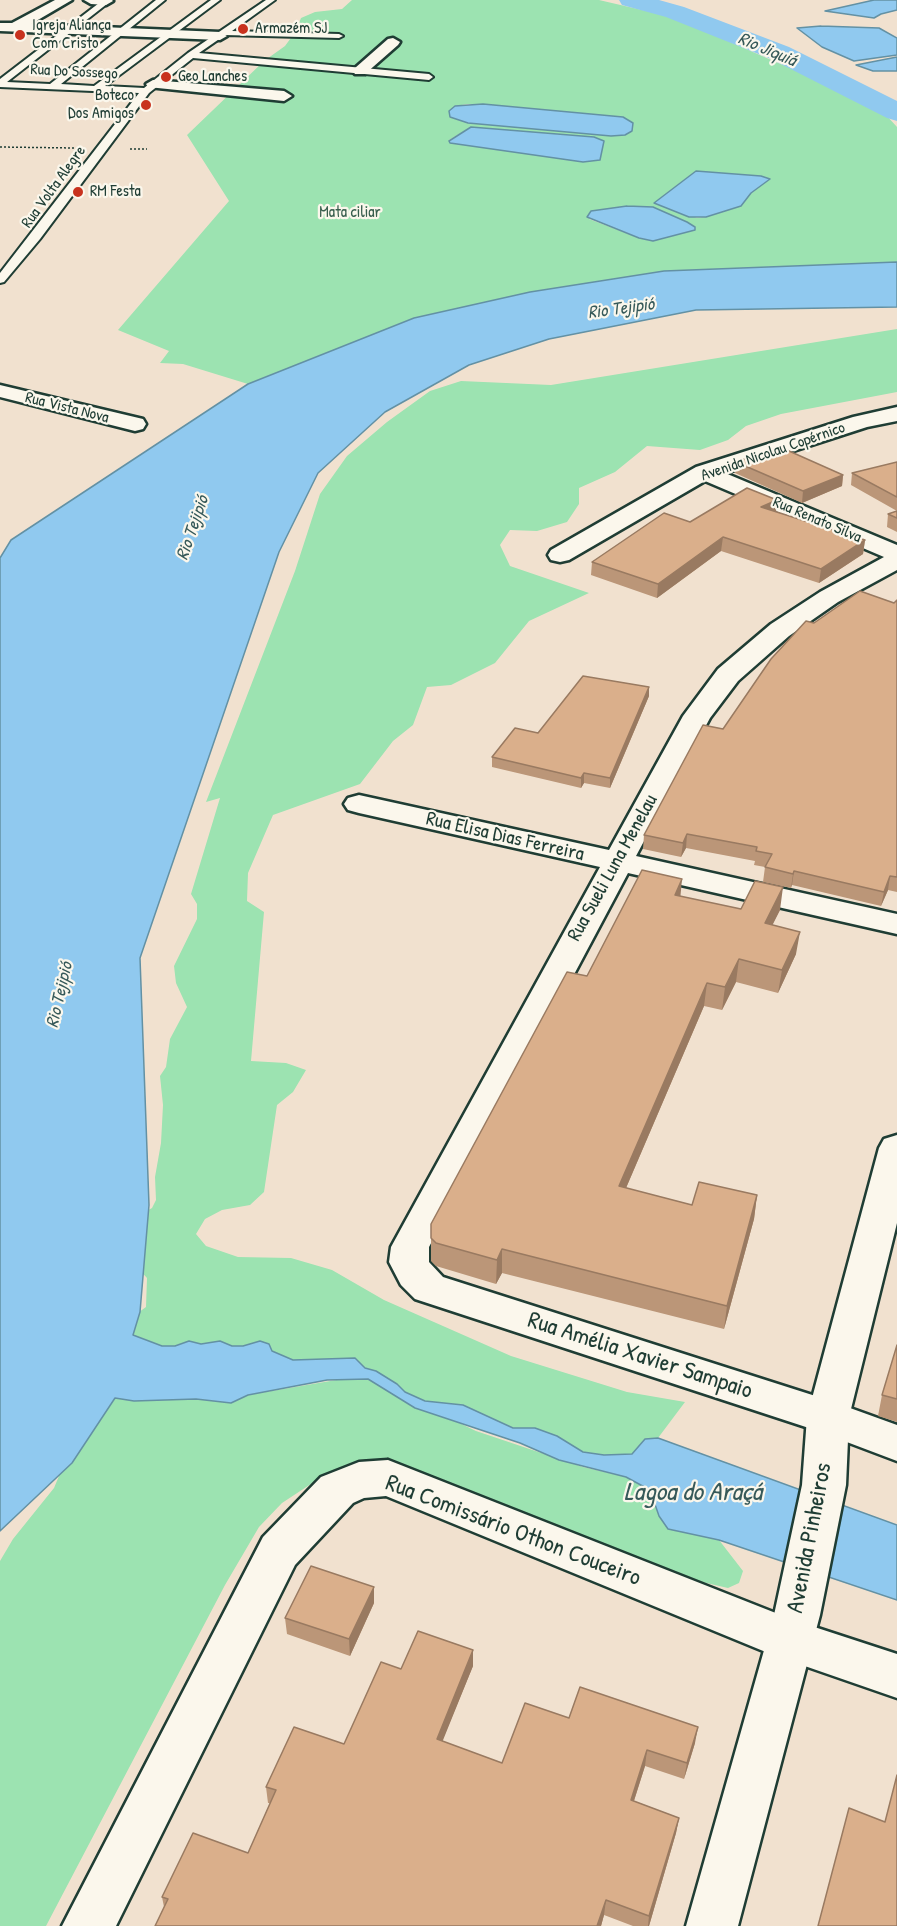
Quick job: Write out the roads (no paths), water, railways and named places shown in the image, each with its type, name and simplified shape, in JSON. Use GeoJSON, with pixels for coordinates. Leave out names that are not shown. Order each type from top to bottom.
{"type":"FeatureCollection","features":[{"type":"Feature","properties":{"kind":"street"},"geometry":{"type":"LineString","coordinates":[[7,28],[65,0]]}},
{"type":"Feature","properties":{"kind":"street"},"geometry":{"type":"LineString","coordinates":[[91,0],[107,1]]}},
{"type":"Feature","properties":{"kind":"street"},"geometry":{"type":"LineString","coordinates":[[7,28],[69,32],[222,35]]}},
{"type":"Feature","properties":{"kind":"street"},"geometry":{"type":"LineString","coordinates":[[360,71],[393,42]]}},
{"type":"Feature","properties":{"kind":"street"},"geometry":{"type":"LineString","coordinates":[[150,87],[285,96]]}},
{"type":"Feature","properties":{"kind":"street","name":"Rua Vista Nova"},"geometry":{"type":"LineString","coordinates":[[0,391],[135,424]]}},
{"type":"Feature","properties":{"kind":"street","name":"Avenida Nicolau Copérnico"},"geometry":{"type":"LineString","coordinates":[[560,555],[704,472],[861,422],[897,414]]}},
{"type":"Feature","properties":{"kind":"street","name":"Rua Renato Silva"},"geometry":{"type":"LineString","coordinates":[[704,472],[897,554]]}},
{"type":"Feature","properties":{"kind":"street","name":"Rua Sueli Luna Menelau"},"geometry":{"type":"LineString","coordinates":[[410,1247],[615,863],[697,716],[728,675],[780,630],[829,597],[897,560]]}},
{"type":"Feature","properties":{"kind":"street","name":"Rua Elisa Dias Ferreira"},"geometry":{"type":"LineString","coordinates":[[359,804],[615,863],[897,924]]}},
{"type":"Feature","properties":{"kind":"street","name":"Avenida Pinheiros"},"geometry":{"type":"LineString","coordinates":[[711,1926],[793,1627],[824,1485],[828,1417],[896,1157]]}},
{"type":"Feature","properties":{"kind":"street","name":"Rua Amélia Xavier Sampaio"},"geometry":{"type":"LineString","coordinates":[[410,1247],[409,1262],[412,1269],[429,1288],[828,1417],[897,1443]]}},
{"type":"Feature","properties":{"kind":"street","name":"Rua Comissário Othon Couceiro"},"geometry":{"type":"LineString","coordinates":[[88,1926],[279,1551],[337,1490],[359,1480],[388,1478],[793,1627],[897,1676]]}},
{"type":"Feature","properties":{"kind":"lane"},"geometry":{"type":"LineString","coordinates":[[53,86],[161,0]]}},
{"type":"Feature","properties":{"kind":"lane"},"geometry":{"type":"LineString","coordinates":[[97,88],[216,0]]}},
{"type":"Feature","properties":{"kind":"lane","name":"Rua Volta Alegre"},"geometry":{"type":"LineString","coordinates":[[0,280],[36,237],[100,149],[150,87],[191,55],[271,0]]}},
{"type":"Feature","properties":{"kind":"lane"},"geometry":{"type":"LineString","coordinates":[[0,83],[107,1]]}},
{"type":"Feature","properties":{"kind":"lane"},"geometry":{"type":"LineString","coordinates":[[222,35],[339,36]]}},
{"type":"Feature","properties":{"kind":"lane"},"geometry":{"type":"LineString","coordinates":[[191,55],[429,77]]}},
{"type":"Feature","properties":{"kind":"lane","name":"Rua Do Sossego"},"geometry":{"type":"LineString","coordinates":[[0,83],[97,88],[150,87]]}},
{"type":"Feature","properties":{"kind":"water"},"geometry":{"type":"Polygon","coordinates":[[[874,0],[897,0],[897,10],[874,18],[825,11],[874,0]]]}},
{"type":"Feature","properties":{"kind":"water"},"geometry":{"type":"Polygon","coordinates":[[[821,26],[879,28],[897,38],[897,55],[854,61],[822,47],[797,28],[821,26]]]}},
{"type":"Feature","properties":{"kind":"water"},"geometry":{"type":"Polygon","coordinates":[[[897,57],[897,71],[873,71],[856,65],[897,57]]]}},
{"type":"Feature","properties":{"kind":"water"},"geometry":{"type":"Polygon","coordinates":[[[483,104],[623,117],[633,123],[632,131],[625,135],[611,136],[468,123],[450,117],[449,111],[455,106],[483,104]]]}},
{"type":"Feature","properties":{"kind":"water"},"geometry":{"type":"Polygon","coordinates":[[[471,127],[594,137],[604,141],[600,160],[583,162],[450,143],[449,141],[471,127]]]}},
{"type":"Feature","properties":{"kind":"water"},"geometry":{"type":"Polygon","coordinates":[[[696,171],[761,176],[770,179],[751,193],[741,206],[706,217],[689,217],[654,203],[696,171]]]}},
{"type":"Feature","properties":{"kind":"water"},"geometry":{"type":"Polygon","coordinates":[[[627,206],[653,207],[687,222],[695,227],[695,230],[653,241],[639,238],[587,217],[591,211],[627,206]]]}},
{"type":"Feature","properties":{"kind":"water"},"geometry":{"type":"Polygon","coordinates":[[[897,262],[897,307],[696,310],[549,339],[469,365],[385,412],[318,473],[279,552],[140,958],[149,1205],[140,1312],[133,1335],[162,1346],[175,1346],[189,1341],[201,1344],[220,1341],[232,1346],[243,1346],[260,1341],[269,1344],[272,1351],[293,1360],[355,1358],[365,1368],[376,1371],[405,1392],[425,1401],[463,1405],[513,1428],[535,1428],[557,1436],[583,1452],[604,1455],[632,1454],[645,1439],[658,1438],[897,1525],[897,1600],[719,1540],[668,1529],[659,1516],[650,1490],[626,1477],[559,1460],[520,1443],[415,1408],[368,1379],[327,1380],[248,1395],[231,1403],[196,1399],[134,1401],[115,1398],[72,1463],[0,1531],[0,558],[11,540],[248,384],[414,318],[530,292],[664,271],[897,262]]]}},
{"type":"Feature","properties":{"kind":"waterway","name":"Rio Jiquiá"},"geometry":{"type":"LineString","coordinates":[[631,0],[675,12],[780,53],[897,112]]}},
{"type":"Feature","properties":{"kind":"place","name":"Armazém SJ"},"geometry":{"type":"Point","coordinates":[243,29]}},
{"type":"Feature","properties":{"kind":"place","name":"Igreja Aliança Com Cristo"},"geometry":{"type":"Point","coordinates":[20,35]}},
{"type":"Feature","properties":{"kind":"place","name":"Geo Lanches"},"geometry":{"type":"Point","coordinates":[166,77]}},
{"type":"Feature","properties":{"kind":"place","name":"Boteco Dos Amigos"},"geometry":{"type":"Point","coordinates":[146,105]}},
{"type":"Feature","properties":{"kind":"place","name":"RM Festa"},"geometry":{"type":"Point","coordinates":[78,192]}},
{"type":"Feature","properties":{"kind":"park label","name":"Mata ciliar"},"geometry":{"type":"Point","coordinates":[350,213]}},
{"type":"Feature","properties":{"kind":"water label","name":"Rio Tejipió"},"geometry":{"type":"Point","coordinates":[621,309]}},
{"type":"Feature","properties":{"kind":"water label","name":"Rio Tejipió"},"geometry":{"type":"Point","coordinates":[193,528]}},
{"type":"Feature","properties":{"kind":"water label","name":"Rio Tejipió"},"geometry":{"type":"Point","coordinates":[60,995]}},
{"type":"Feature","properties":{"kind":"water label","name":"Lagoa do Araçá"},"geometry":{"type":"Point","coordinates":[693,1493]}}]}
